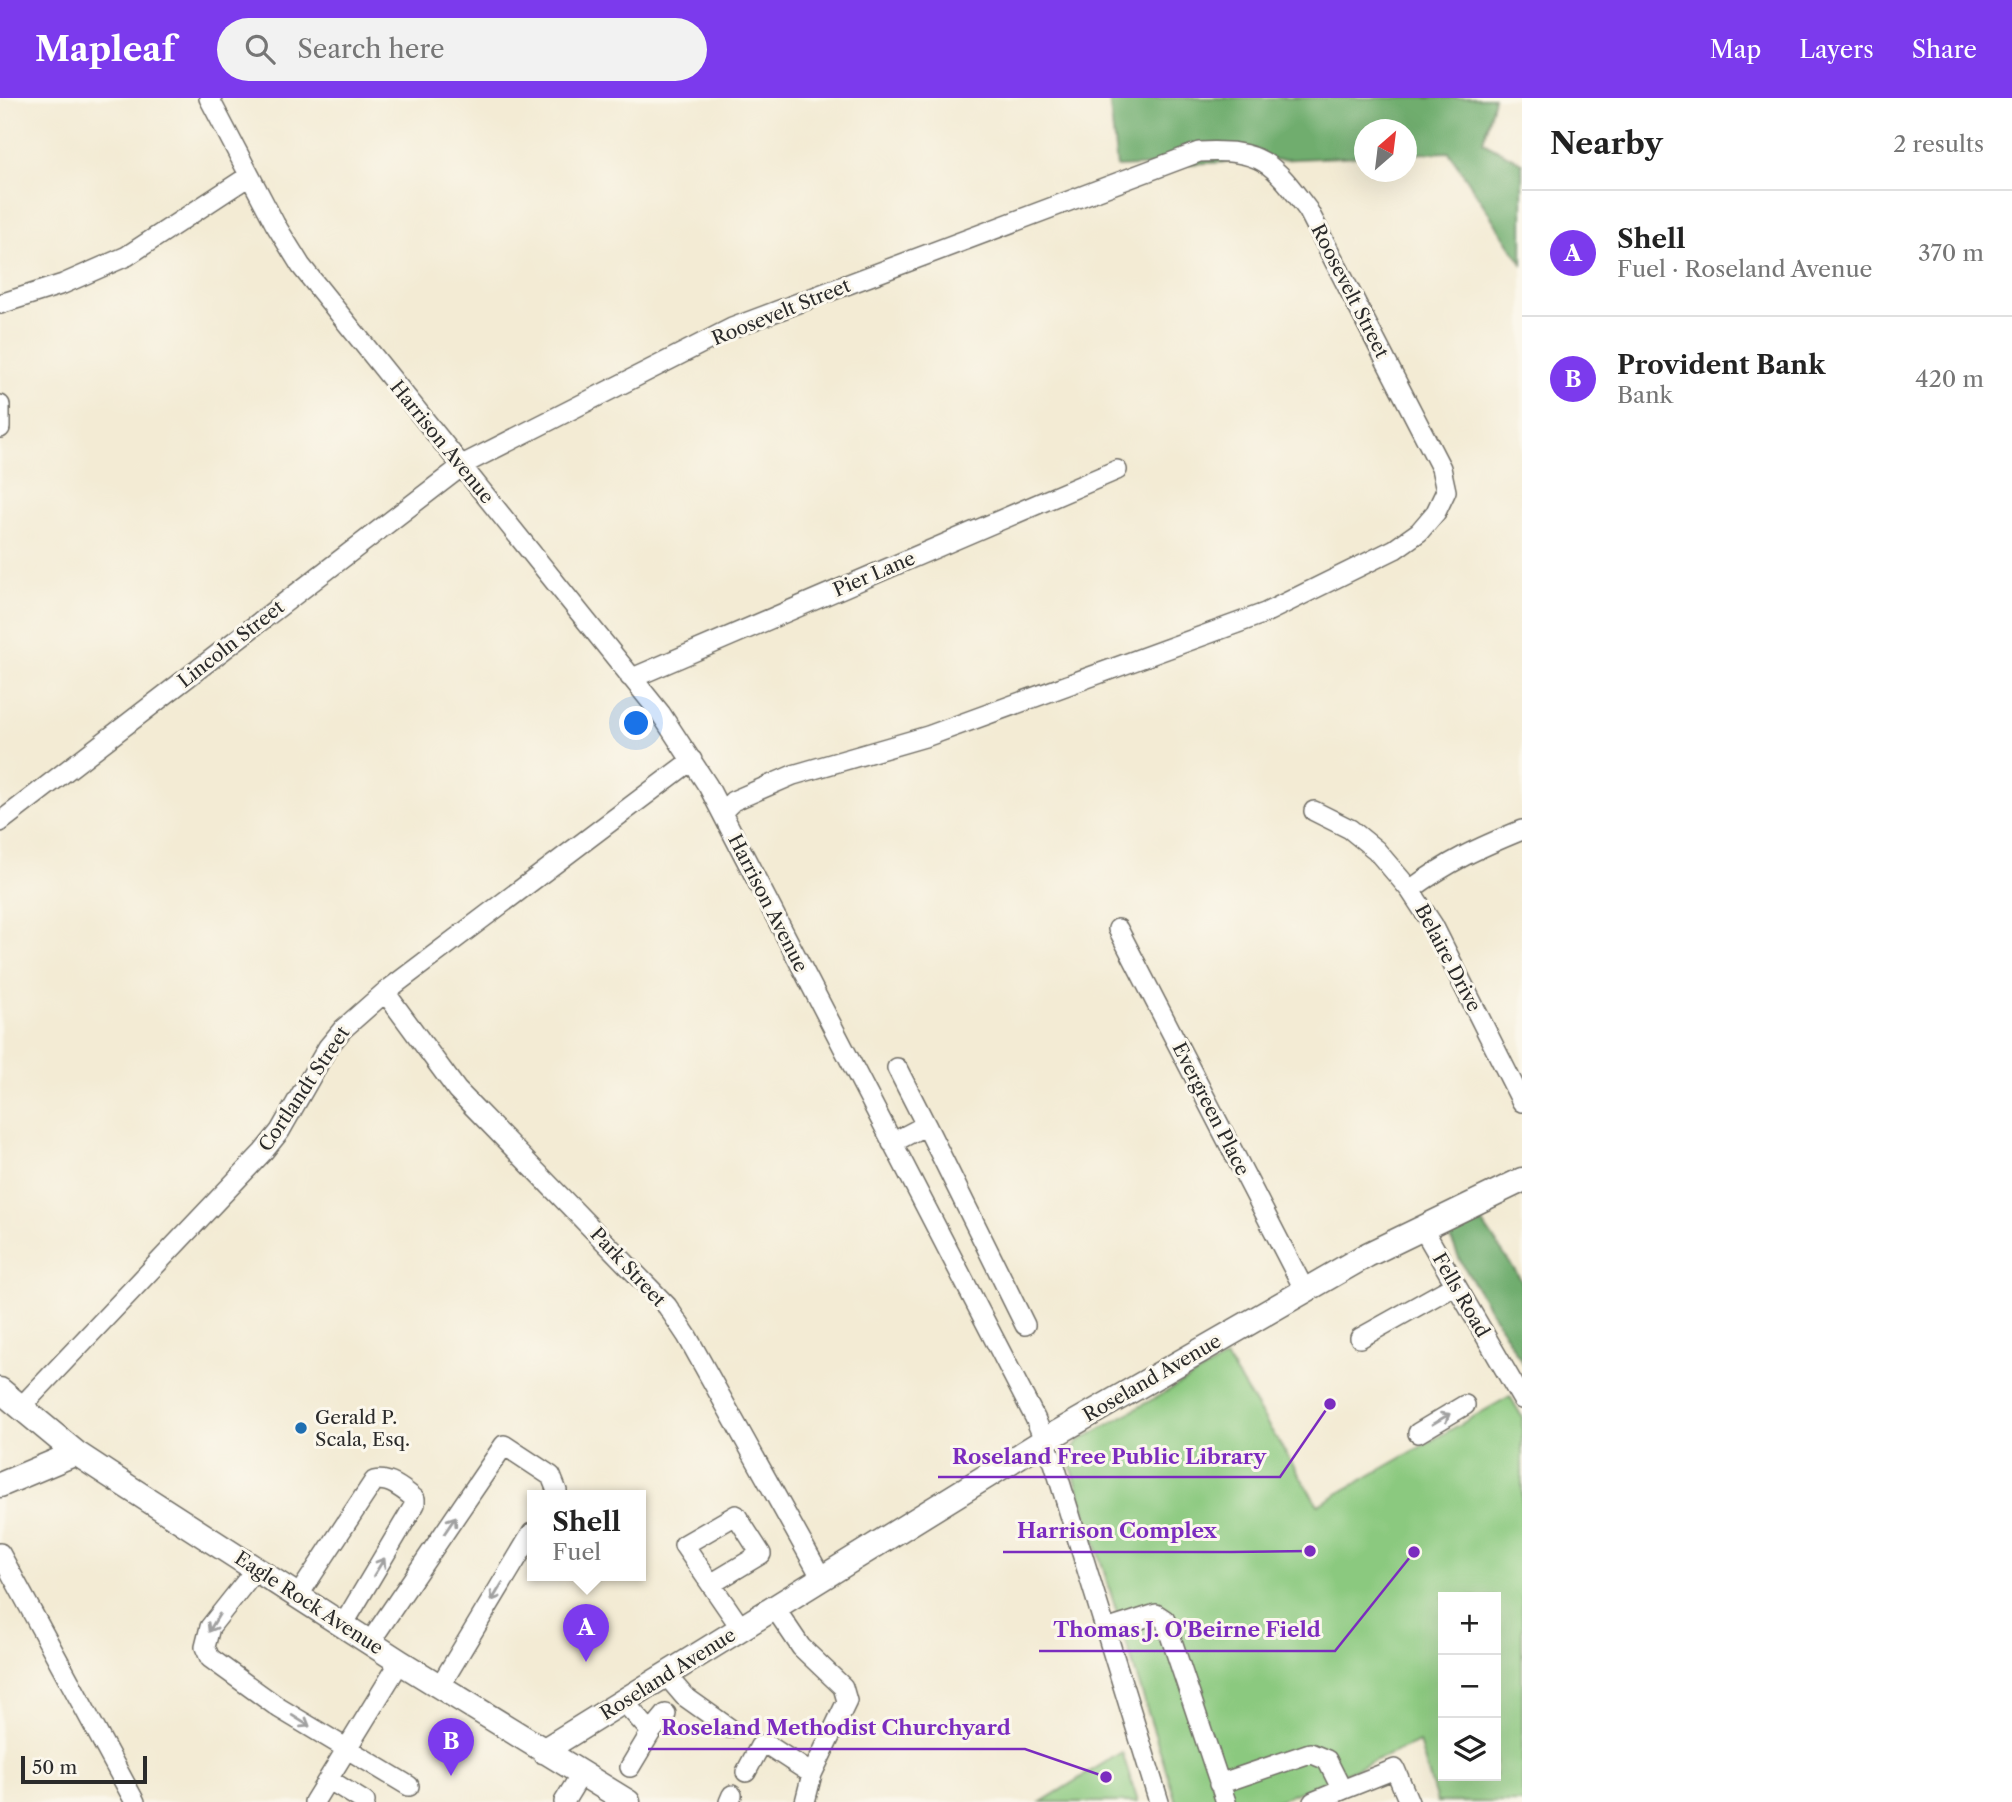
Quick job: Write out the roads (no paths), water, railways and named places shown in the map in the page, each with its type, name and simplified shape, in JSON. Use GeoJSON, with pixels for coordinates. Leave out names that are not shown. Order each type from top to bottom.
{"type":"FeatureCollection","features":[{"type":"Feature","properties":{"kind":"main road","name":"Roseland Avenue"},"geometry":{"type":"LineString","coordinates":[[543,1751],[1045,1440],[1304,1289],[1422,1227],[1522,1180]]}},
{"type":"Feature","properties":{"kind":"main road","name":"Eagle Rock Avenue"},"geometry":{"type":"LineString","coordinates":[[0,1390],[76,1452],[400,1662],[582,1774],[611,1798]]}},
{"type":"Feature","properties":{"kind":"main road"},"geometry":{"type":"LineString","coordinates":[[0,1485],[76,1452]]}},
{"type":"Feature","properties":{"kind":"street","name":"Harrison Avenue"},"geometry":{"type":"LineString","coordinates":[[208,98],[275,224],[301,266],[661,715],[692,760],[722,812],[1045,1440],[1159,1802]]}},
{"type":"Feature","properties":{"kind":"street","name":"Roosevelt Street"},"geometry":{"type":"LineString","coordinates":[[461,466],[732,328],[1199,152],[1229,150],[1265,161],[1283,176],[1308,210],[1441,468],[1446,491],[1436,512],[1419,532],[1395,549],[1265,613],[928,736],[793,775],[733,801],[722,812]]}},
{"type":"Feature","properties":{"kind":"street"},"geometry":{"type":"LineString","coordinates":[[0,304],[63,284],[127,256],[249,176]]}},
{"type":"Feature","properties":{"kind":"street"},"geometry":{"type":"LineString","coordinates":[[0,405],[0,428]]}},
{"type":"Feature","properties":{"kind":"street","name":"Lincoln Street"},"geometry":{"type":"LineString","coordinates":[[0,822],[461,466]]}},
{"type":"Feature","properties":{"kind":"street","name":"Pier Lane"},"geometry":{"type":"LineString","coordinates":[[630,677],[1117,470]]}},
{"type":"Feature","properties":{"kind":"street","name":"Cortlandt Street"},"geometry":{"type":"LineString","coordinates":[[20,1408],[263,1152],[286,1120],[328,1047],[343,1028],[385,992],[692,760]]}},
{"type":"Feature","properties":{"kind":"street","name":"Belaire Drive"},"geometry":{"type":"LineString","coordinates":[[1314,811],[1350,829],[1376,850],[1410,890],[1433,925],[1522,1102]]}},
{"type":"Feature","properties":{"kind":"street"},"geometry":{"type":"LineString","coordinates":[[1410,890],[1464,854],[1522,830]]}},
{"type":"Feature","properties":{"kind":"street","name":"Evergreen Place"},"geometry":{"type":"LineString","coordinates":[[1118,929],[1304,1289]]}},
{"type":"Feature","properties":{"kind":"street","name":"Park Street"},"geometry":{"type":"LineString","coordinates":[[385,992],[457,1090],[667,1306],[687,1336],[821,1577]]}},
{"type":"Feature","properties":{"kind":"street"},"geometry":{"type":"LineString","coordinates":[[897,1068],[1025,1325]]}},
{"type":"Feature","properties":{"kind":"street"},"geometry":{"type":"LineString","coordinates":[[892,1143],[926,1125]]}},
{"type":"Feature","properties":{"kind":"street","name":"Fells Road"},"geometry":{"type":"LineString","coordinates":[[1422,1227],[1522,1399]]}},
{"type":"Feature","properties":{"kind":"street"},"geometry":{"type":"LineString","coordinates":[[1360,1338],[1455,1285]]}},
{"type":"Feature","properties":{"kind":"street"},"geometry":{"type":"LineString","coordinates":[[1418,1433],[1465,1405]]}},
{"type":"Feature","properties":{"kind":"street"},"geometry":{"type":"LineString","coordinates":[[370,1642],[504,1445],[551,1476],[557,1490]]}},
{"type":"Feature","properties":{"kind":"street"},"geometry":{"type":"LineString","coordinates":[[298,1596],[374,1481],[389,1481],[411,1495],[415,1504],[343,1625]]}},
{"type":"Feature","properties":{"kind":"street"},"geometry":{"type":"LineString","coordinates":[[440,1686],[527,1541]]}},
{"type":"Feature","properties":{"kind":"street"},"geometry":{"type":"LineString","coordinates":[[0,1553],[135,1802]]}},
{"type":"Feature","properties":{"kind":"street"},"geometry":{"type":"LineString","coordinates":[[256,1569],[210,1627],[205,1647],[210,1658],[279,1708],[409,1786]]}},
{"type":"Feature","properties":{"kind":"street"},"geometry":{"type":"LineString","coordinates":[[711,1584],[741,1628]]}},
{"type":"Feature","properties":{"kind":"street"},"geometry":{"type":"LineString","coordinates":[[774,1607],[801,1647],[844,1687],[847,1701],[812,1774],[806,1802]]}},
{"type":"Feature","properties":{"kind":"street"},"geometry":{"type":"LineString","coordinates":[[1106,1630],[1156,1614],[1166,1620],[1222,1793],[1310,1753],[1327,1760],[1342,1790]]}},
{"type":"Feature","properties":{"kind":"street"},"geometry":{"type":"LineString","coordinates":[[314,1802],[400,1662]]}},
{"type":"Feature","properties":{"kind":"street"},"geometry":{"type":"LineString","coordinates":[[666,1675],[684,1696],[729,1728]]}},
{"type":"Feature","properties":{"kind":"street"},"geometry":{"type":"LineString","coordinates":[[624,1702],[651,1732]]}},
{"type":"Feature","properties":{"kind":"street"},"geometry":{"type":"LineString","coordinates":[[630,1767],[651,1732],[666,1714]]}},
{"type":"Feature","properties":{"kind":"street"},"geometry":{"type":"LineString","coordinates":[[746,1772],[760,1746],[766,1744],[812,1774]]}},
{"type":"Feature","properties":{"kind":"street"},"geometry":{"type":"LineString","coordinates":[[1313,1802],[1395,1769],[1409,1802]]}},
{"type":"Feature","properties":{"kind":"street"},"geometry":{"type":"LineString","coordinates":[[564,1802],[582,1774]]}},
{"type":"Feature","properties":{"kind":"street"},"geometry":{"type":"LineString","coordinates":[[328,1779],[365,1802]]}},
{"type":"Feature","properties":{"kind":"place","name":"Roseland Free Public Library"},"geometry":{"type":"Point","coordinates":[1330,1404]}},
{"type":"Feature","properties":{"kind":"place","name":"Gerald P. Scala, Esq."},"geometry":{"type":"Point","coordinates":[301,1428]}},
{"type":"Feature","properties":{"kind":"place","name":"Harrison Complex"},"geometry":{"type":"Point","coordinates":[1310,1551]}},
{"type":"Feature","properties":{"kind":"place","name":"Thomas J. O'Beirne Field"},"geometry":{"type":"Point","coordinates":[1414,1552]}},
{"type":"Feature","properties":{"kind":"place","name":"Shell"},"geometry":{"type":"Point","coordinates":[586,1662]}},
{"type":"Feature","properties":{"kind":"place","name":"Provident Bank"},"geometry":{"type":"Point","coordinates":[451,1776]}},
{"type":"Feature","properties":{"kind":"place","name":"Roseland Methodist Churchyard"},"geometry":{"type":"Point","coordinates":[1106,1777]}}]}
